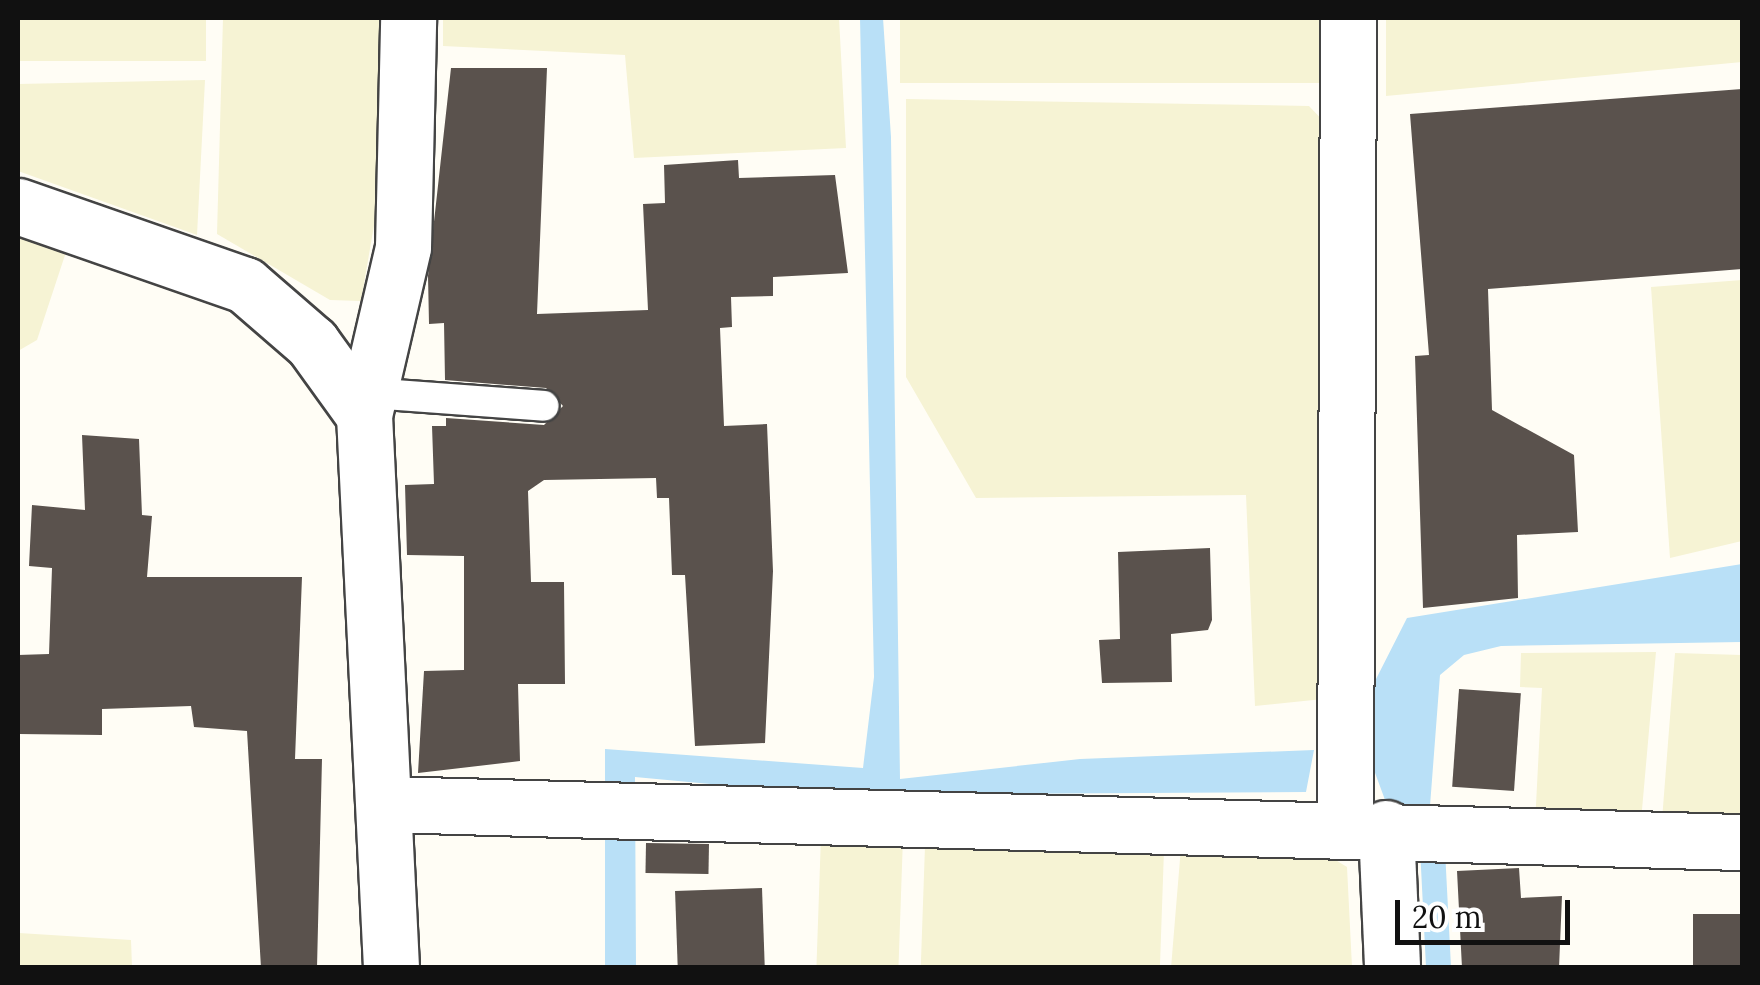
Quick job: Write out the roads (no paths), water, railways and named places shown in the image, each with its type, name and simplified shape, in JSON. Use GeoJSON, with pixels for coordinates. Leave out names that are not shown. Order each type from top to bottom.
{"type":"FeatureCollection","features":[{"type":"Feature","properties":{"kind":"street"},"geometry":{"type":"LineString","coordinates":[[391,968],[367,404],[403,247],[408,18]]}},
{"type":"Feature","properties":{"kind":"street"},"geometry":{"type":"LineString","coordinates":[[1348,18],[1366,827],[1392,968]]}},
{"type":"Feature","properties":{"kind":"street"},"geometry":{"type":"LineString","coordinates":[[18,206],[245,285],[312,342],[367,404]]}},
{"type":"Feature","properties":{"kind":"street"},"geometry":{"type":"LineString","coordinates":[[387,804],[1366,827],[1742,842]]}},
{"type":"Feature","properties":{"kind":"lane"},"geometry":{"type":"LineString","coordinates":[[367,404],[544,406]]}},
{"type":"Feature","properties":{"kind":"water"},"geometry":{"type":"Polygon","coordinates":[[[860,18],[883,18],[891,137],[900,779],[1080,759],[1314,750],[1306,792],[827,795],[635,777],[636,967],[605,967],[605,749],[863,768],[874,677],[860,18]]]}},
{"type":"Feature","properties":{"kind":"water"},"geometry":{"type":"Polygon","coordinates":[[[1742,564],[1742,642],[1501,646],[1464,655],[1440,675],[1430,806],[1445,850],[1451,967],[1426,967],[1418,808],[1388,808],[1371,762],[1374,683],[1407,618],[1742,564]]]}}]}
